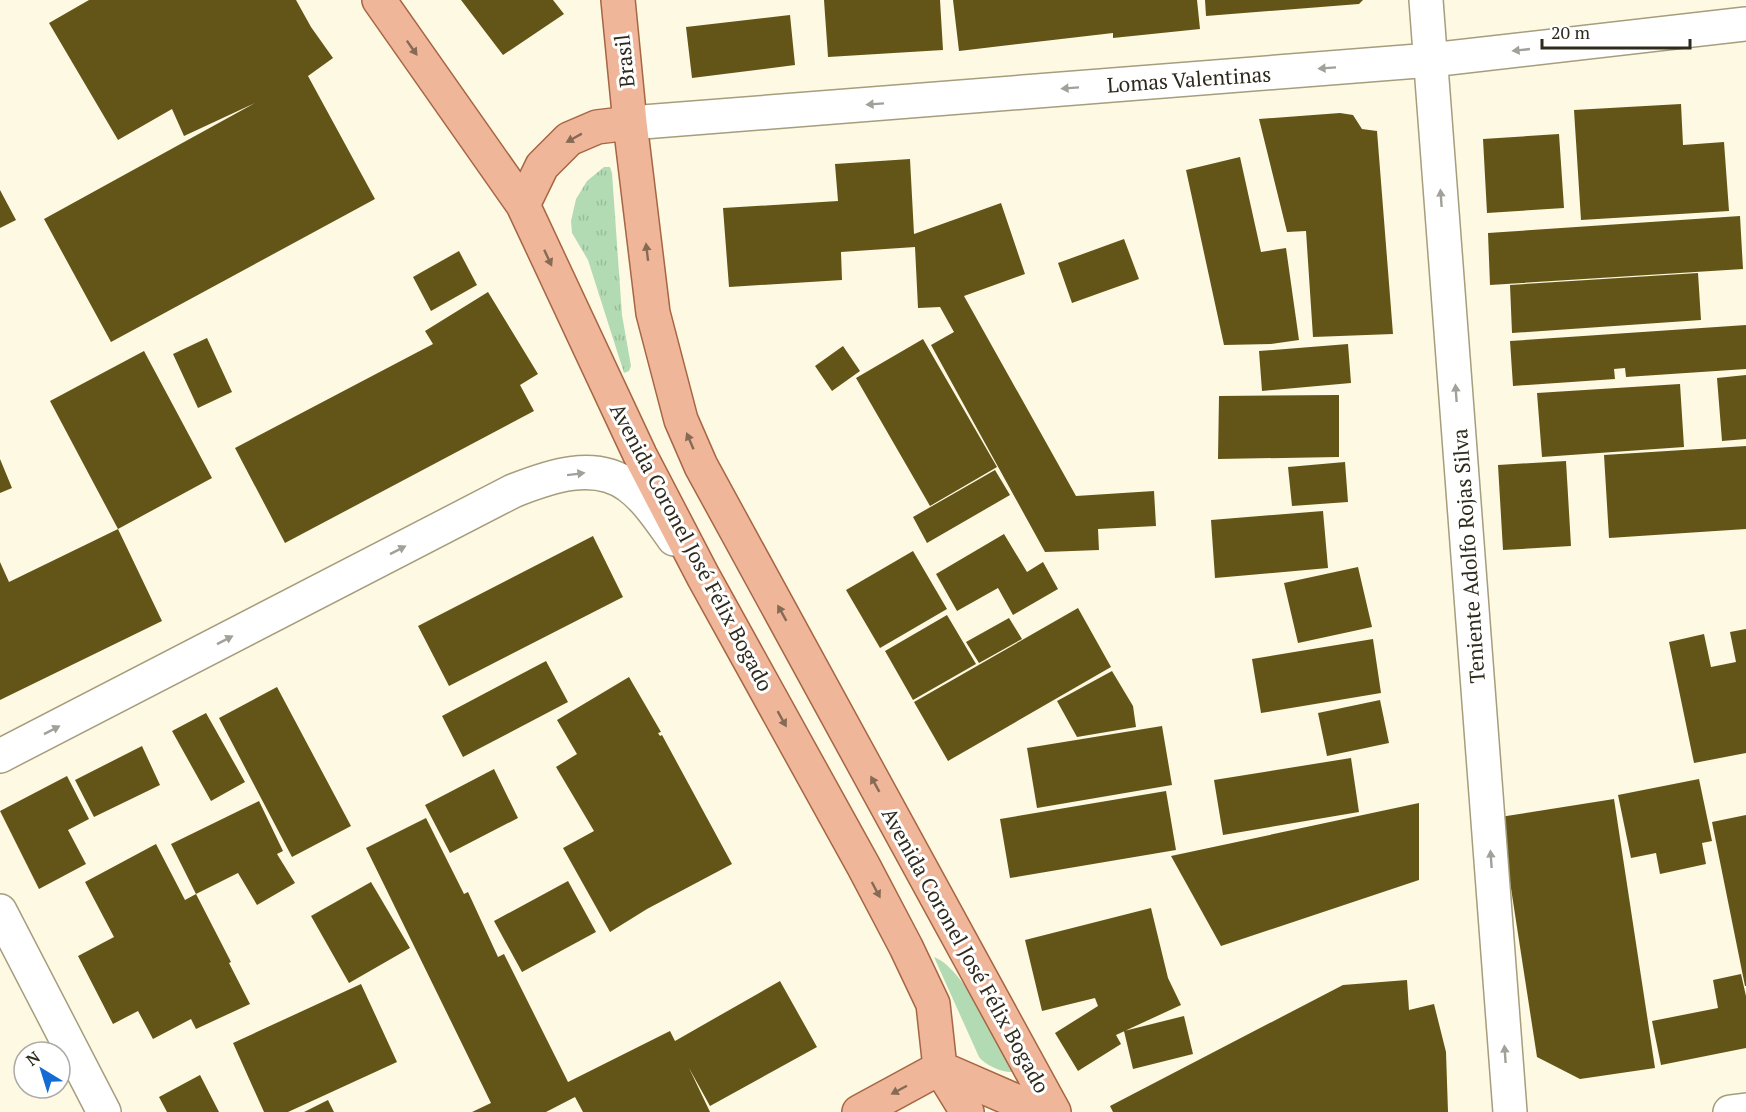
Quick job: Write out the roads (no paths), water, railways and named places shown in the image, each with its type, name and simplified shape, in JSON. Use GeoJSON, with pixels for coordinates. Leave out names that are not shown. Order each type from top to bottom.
{"type":"FeatureCollection","features":[{"type":"Feature","properties":{"kind":"main road","name":"Avenida Coronel José Félix Bogado"},"geometry":{"type":"LineString","coordinates":[[379,0],[523,205],[640,455],[703,576],[864,867],[933,1004],[940,1068],[966,1112]]}},
{"type":"Feature","properties":{"kind":"main road","name":"Brasil"},"geometry":{"type":"LineString","coordinates":[[618,0],[630,123]]}},
{"type":"Feature","properties":{"kind":"main road","name":"Avenida Coronel José Félix Bogado"},"geometry":{"type":"LineString","coordinates":[[630,123],[653,313],[685,429],[701,466],[1054,1112]]}},
{"type":"Feature","properties":{"kind":"main road"},"geometry":{"type":"LineString","coordinates":[[523,205],[542,166],[569,139],[597,127],[630,123]]}},
{"type":"Feature","properties":{"kind":"main road"},"geometry":{"type":"LineString","coordinates":[[859,1112],[940,1068],[1041,1112]]}},
{"type":"Feature","properties":{"kind":"street","name":"Teniente Adolfo Rojas Silva"},"geometry":{"type":"LineString","coordinates":[[1426,0],[1510,1112]]}},
{"type":"Feature","properties":{"kind":"street","name":"Lomas Valentinas"},"geometry":{"type":"LineString","coordinates":[[630,123],[1431,60],[1746,24]]}},
{"type":"Feature","properties":{"kind":"street"},"geometry":{"type":"LineString","coordinates":[[0,756],[502,496],[542,480],[588,472],[616,478],[630,486],[703,576]]}},
{"type":"Feature","properties":{"kind":"street"},"geometry":{"type":"LineString","coordinates":[[0,911],[104,1112]]}},
{"type":"Feature","properties":{"kind":"street"},"geometry":{"type":"LineString","coordinates":[[1730,1112],[1746,1110]]}}]}
